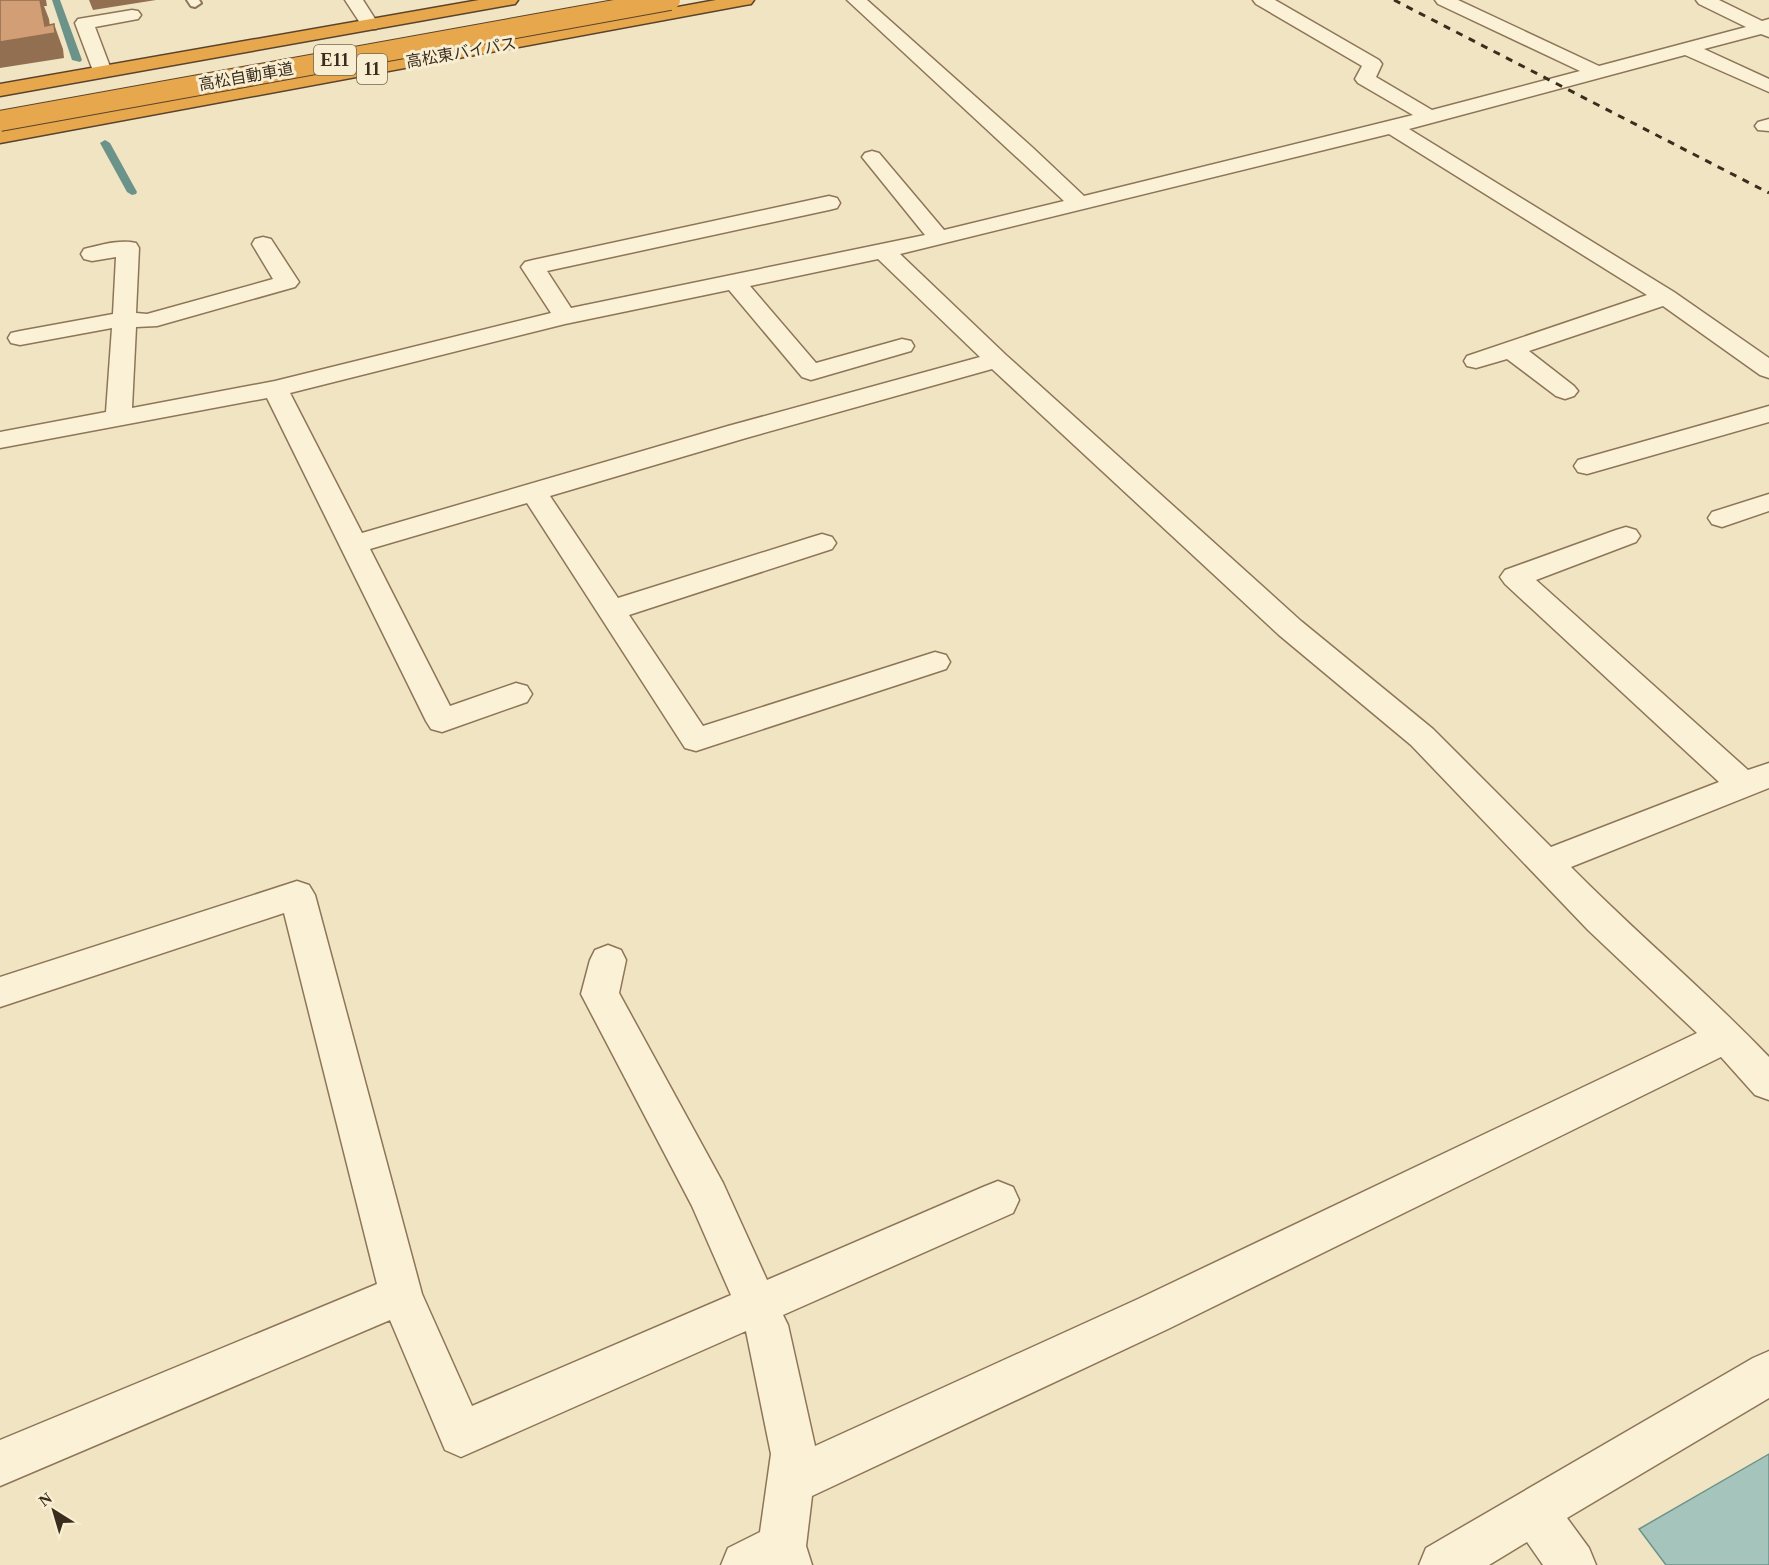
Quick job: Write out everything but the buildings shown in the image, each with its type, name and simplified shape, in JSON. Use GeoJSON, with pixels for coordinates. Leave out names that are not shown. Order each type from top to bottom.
{"type":"FeatureCollection","features":[{"type":"Feature","properties":{"kind":"highway","name":"11"},"geometry":{"type":"LineString","coordinates":[[0,90],[508,0]]}},
{"type":"Feature","properties":{"kind":"highway","name":"高松自動車道"},"geometry":{"type":"LineString","coordinates":[[0,102],[568,0]]}},
{"type":"Feature","properties":{"kind":"highway","name":"高松自動車道"},"geometry":{"type":"LineString","coordinates":[[0,121],[670,0]]}},
{"type":"Feature","properties":{"kind":"highway","name":"高松東バイパス"},"geometry":{"type":"LineString","coordinates":[[0,137],[745,0]]}},
{"type":"Feature","properties":{"kind":"street"},"geometry":{"type":"LineString","coordinates":[[354,0],[369,25]]}},
{"type":"Feature","properties":{"kind":"street"},"geometry":{"type":"LineString","coordinates":[[855,0],[1081,205]]}},
{"type":"Feature","properties":{"kind":"street"},"geometry":{"type":"LineString","coordinates":[[1262,0],[1372,64],[1365,79],[1430,117]]}},
{"type":"Feature","properties":{"kind":"street"},"geometry":{"type":"LineString","coordinates":[[1444,0],[1595,71]]}},
{"type":"Feature","properties":{"kind":"street"},"geometry":{"type":"LineString","coordinates":[[1705,0],[1767,27]]}},
{"type":"Feature","properties":{"kind":"street"},"geometry":{"type":"LineString","coordinates":[[102,72],[84,23],[132,15]]}},
{"type":"Feature","properties":{"kind":"street"},"geometry":{"type":"LineString","coordinates":[[0,440],[119,416],[275,389],[564,317],[883,252],[1392,127],[1595,71],[1767,27]]}},
{"type":"Feature","properties":{"kind":"street"},"geometry":{"type":"LineString","coordinates":[[1686,48],[1769,86]]}},
{"type":"Feature","properties":{"kind":"street"},"geometry":{"type":"LineString","coordinates":[[1392,127],[1666,297],[1769,369]]}},
{"type":"Feature","properties":{"kind":"street"},"geometry":{"type":"LineString","coordinates":[[872,156],[939,238]]}},
{"type":"Feature","properties":{"kind":"street"},"geometry":{"type":"LineString","coordinates":[[564,317],[533,267],[829,203]]}},
{"type":"Feature","properties":{"kind":"street"},"geometry":{"type":"LineString","coordinates":[[20,338],[124,319],[148,321],[287,282],[263,244]]}},
{"type":"Feature","properties":{"kind":"street"},"geometry":{"type":"LineString","coordinates":[[92,254],[128,248],[119,416]]}},
{"type":"Feature","properties":{"kind":"street"},"geometry":{"type":"LineString","coordinates":[[883,252],[997,360],[1290,627],[1422,737],[1601,920],[1726,1037],[1769,1083]]}},
{"type":"Feature","properties":{"kind":"street"},"geometry":{"type":"LineString","coordinates":[[734,282],[811,372],[902,346]]}},
{"type":"Feature","properties":{"kind":"street"},"geometry":{"type":"LineString","coordinates":[[1476,361],[1666,297]]}},
{"type":"Feature","properties":{"kind":"street"},"geometry":{"type":"LineString","coordinates":[[1510,349],[1565,391]]}},
{"type":"Feature","properties":{"kind":"street"},"geometry":{"type":"LineString","coordinates":[[353,545],[997,360]]}},
{"type":"Feature","properties":{"kind":"street"},"geometry":{"type":"LineString","coordinates":[[275,389],[441,721],[516,694]]}},
{"type":"Feature","properties":{"kind":"street"},"geometry":{"type":"LineString","coordinates":[[1587,466],[1769,414]]}},
{"type":"Feature","properties":{"kind":"street"},"geometry":{"type":"LineString","coordinates":[[534,492],[696,740],[935,662]]}},
{"type":"Feature","properties":{"kind":"street"},"geometry":{"type":"LineString","coordinates":[[1722,518],[1769,502]]}},
{"type":"Feature","properties":{"kind":"street"},"geometry":{"type":"LineString","coordinates":[[1546,863],[1756,780],[1515,577],[1626,537]]}},
{"type":"Feature","properties":{"kind":"street"},"geometry":{"type":"LineString","coordinates":[[612,610],[822,543]]}},
{"type":"Feature","properties":{"kind":"street"},"geometry":{"type":"LineString","coordinates":[[0,992],[297,895],[401,1295],[461,1434],[998,1200]]}},
{"type":"Feature","properties":{"kind":"street"},"geometry":{"type":"LineString","coordinates":[[608,960],[600,994],[708,1196],[766,1325],[794,1454],[790,1482],[772,1559]]}},
{"type":"Feature","properties":{"kind":"street"},"geometry":{"type":"LineString","coordinates":[[790,1482],[1153,1314],[1726,1037]]}},
{"type":"Feature","properties":{"kind":"street"},"geometry":{"type":"LineString","coordinates":[[0,1463],[401,1295]]}},
{"type":"Feature","properties":{"kind":"street"},"geometry":{"type":"LineString","coordinates":[[1443,1565],[1769,1373]]}},
{"type":"Feature","properties":{"kind":"street"},"geometry":{"type":"LineString","coordinates":[[1533,1511],[1572,1565]]}},
{"type":"Feature","properties":{"kind":"water"},"geometry":{"type":"Polygon","coordinates":[[[1769,1454],[1769,1565],[1666,1565],[1639,1529],[1769,1454]]]}},
{"type":"Feature","properties":{"kind":"waterway"},"geometry":{"type":"LineString","coordinates":[[56,0],[77,60]]}},
{"type":"Feature","properties":{"kind":"waterway"},"geometry":{"type":"LineString","coordinates":[[105,143],[132,192]]}},
{"type":"Feature","properties":{"kind":"railway"},"geometry":{"type":"LineString","coordinates":[[1394,0],[1769,193]]}}]}
